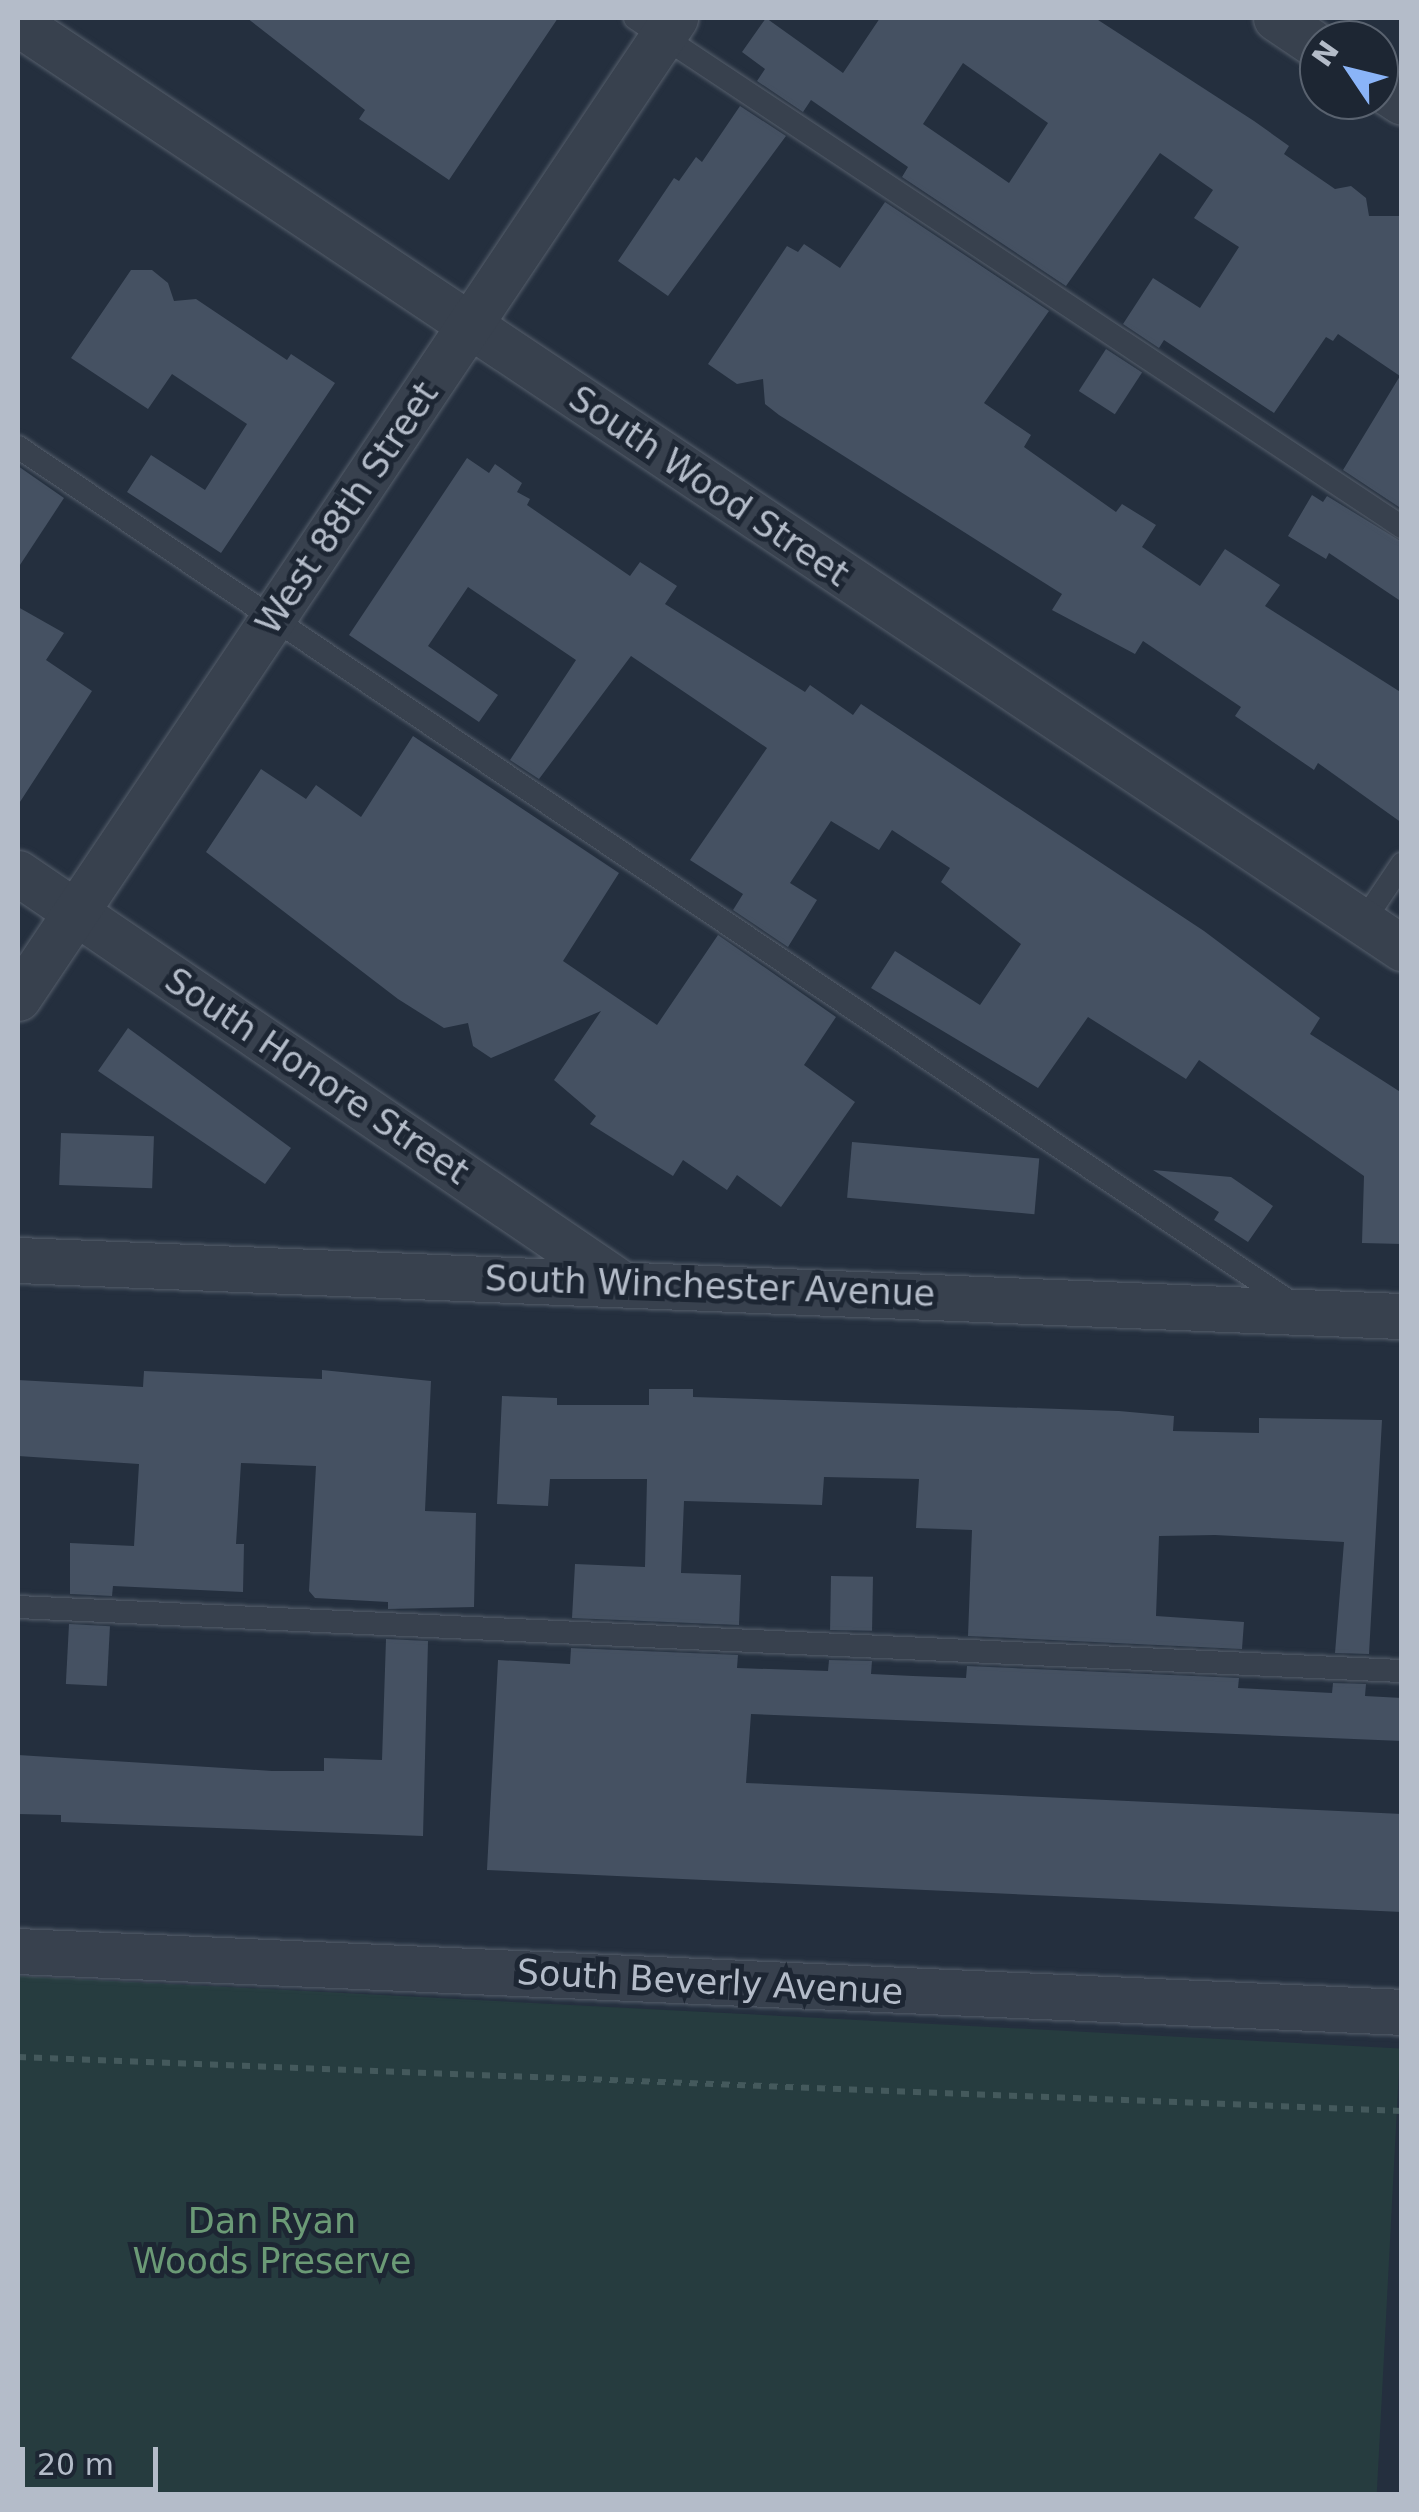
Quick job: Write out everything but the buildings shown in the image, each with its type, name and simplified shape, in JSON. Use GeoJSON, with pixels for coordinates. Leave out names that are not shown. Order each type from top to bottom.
{"type":"FeatureCollection","features":[{"type":"Feature","properties":{"kind":"street"},"geometry":{"type":"LineString","coordinates":[[1276,18],[1299,34]]}},
{"type":"Feature","properties":{"kind":"street","name":"South Wood Street"},"geometry":{"type":"LineString","coordinates":[[18,23],[1402,948]]}},
{"type":"Feature","properties":{"kind":"street","name":"West 88th Street"},"geometry":{"type":"LineString","coordinates":[[18,998],[469,325],[658,24]]}},
{"type":"Feature","properties":{"kind":"street","name":"South Honore Street"},"geometry":{"type":"LineString","coordinates":[[18,873],[616,1280]]}},
{"type":"Feature","properties":{"kind":"street","name":"South Winchester Avenue"},"geometry":{"type":"LineString","coordinates":[[18,1260],[616,1280],[1402,1316]]}},
{"type":"Feature","properties":{"kind":"street","name":"South Beverly Avenue"},"geometry":{"type":"LineString","coordinates":[[18,1952],[1402,2012]]}},
{"type":"Feature","properties":{"kind":"lane"},"geometry":{"type":"LineString","coordinates":[[658,24],[1402,527]]}},
{"type":"Feature","properties":{"kind":"lane"},"geometry":{"type":"LineString","coordinates":[[18,447],[1307,1313]]}},
{"type":"Feature","properties":{"kind":"lane"},"geometry":{"type":"LineString","coordinates":[[1363,922],[1402,864]]}},
{"type":"Feature","properties":{"kind":"lane"},"geometry":{"type":"LineString","coordinates":[[18,1607],[1402,1671]]}},
{"type":"Feature","properties":{"kind":"path"},"geometry":{"type":"LineString","coordinates":[[18,2057],[1402,2111]]}},
{"type":"Feature","properties":{"kind":"green space","name":"Dan Ryan Woods Preserve"},"geometry":{"type":"Polygon","coordinates":[[[18,1976],[1400,2048],[1377,2494],[18,2494],[18,1976]]]}}]}
